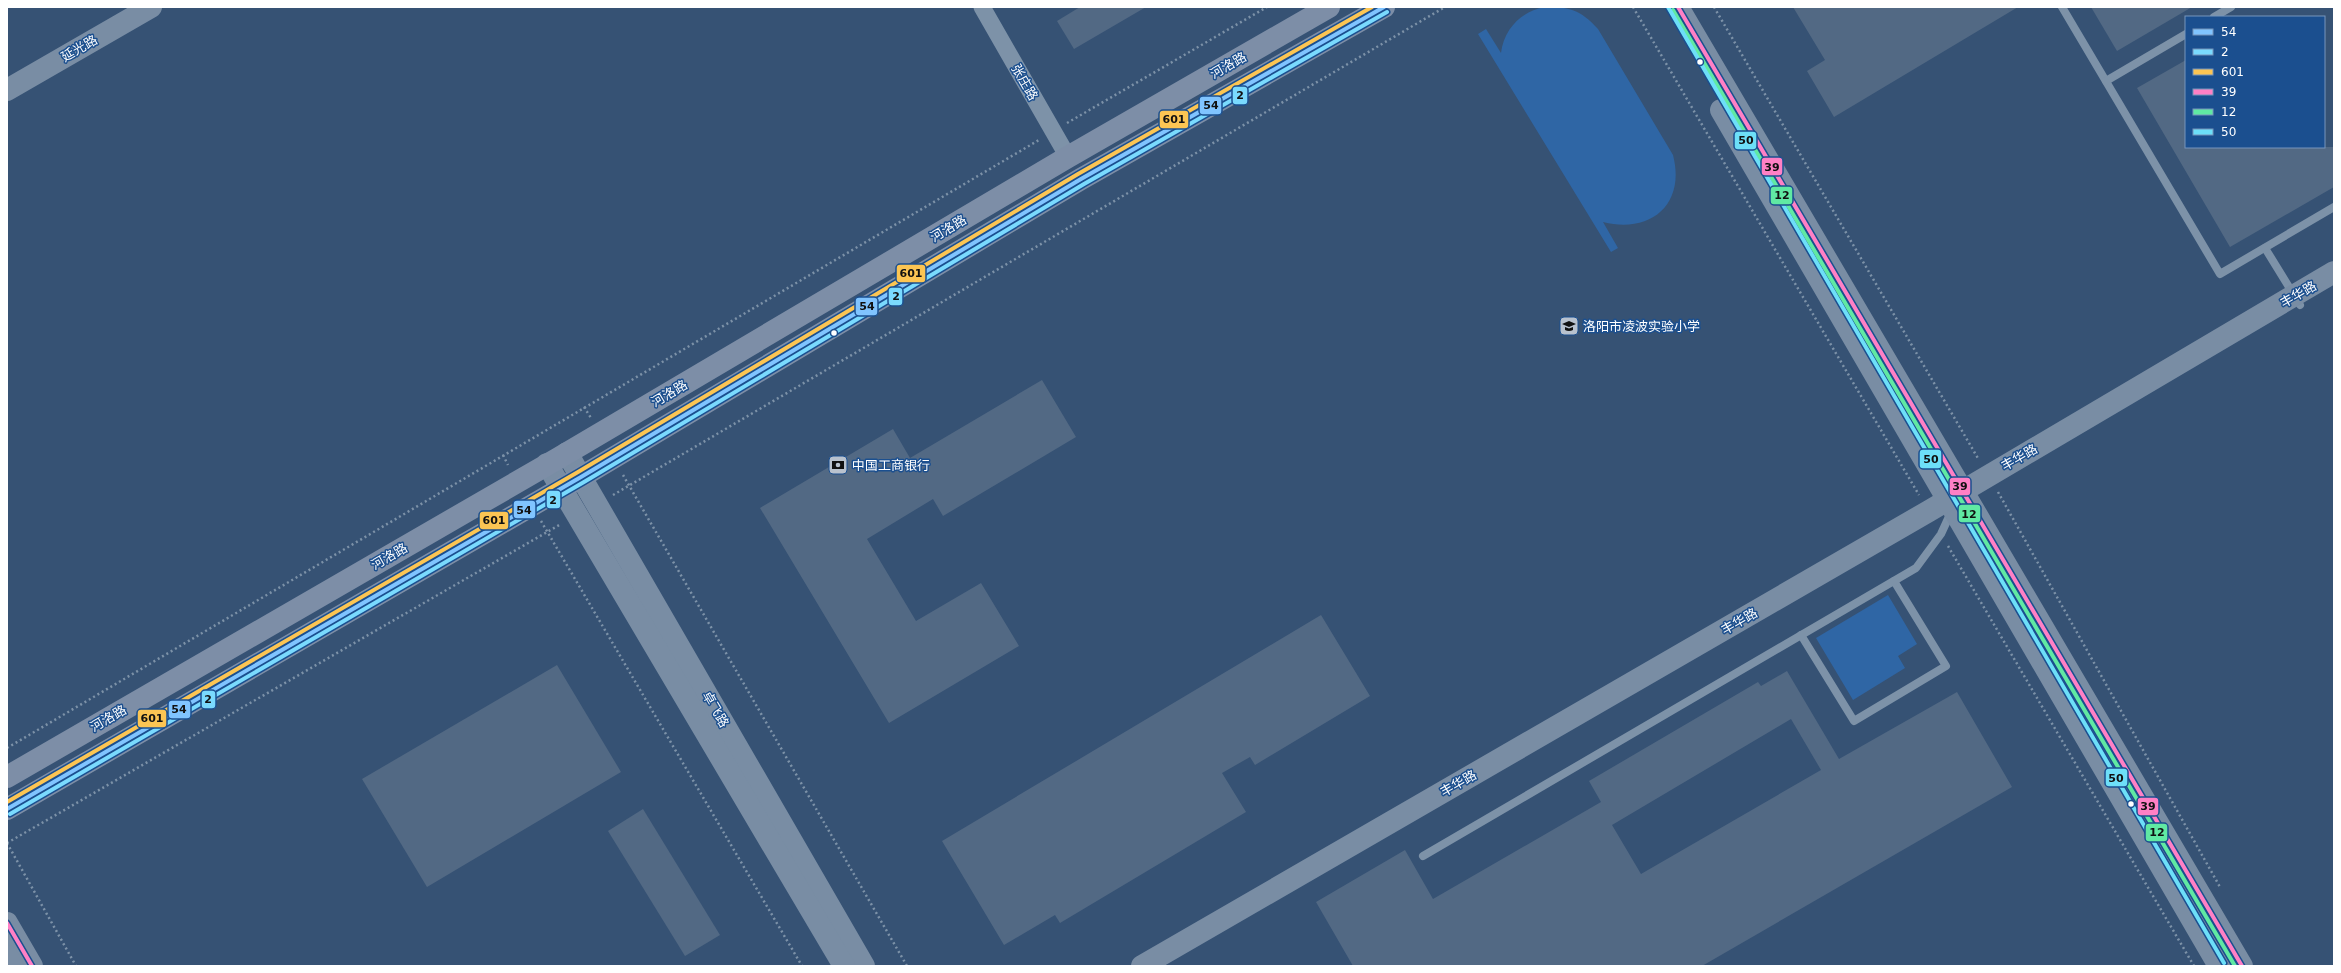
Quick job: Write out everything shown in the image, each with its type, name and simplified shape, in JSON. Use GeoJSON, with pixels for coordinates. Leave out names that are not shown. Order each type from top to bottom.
{"type":"FeatureCollection","features":[{"type":"Feature","properties":{"kind":"main road","name":"河洛路"},"geometry":{"type":"LineString","coordinates":[[7,776],[567,453],[1068,157],[1329,7]]}},
{"type":"Feature","properties":{"kind":"main road","name":"河洛路"},"geometry":{"type":"LineString","coordinates":[[7,809],[614,458],[1081,179],[1384,7]]}},
{"type":"Feature","properties":{"kind":"street","name":"延光路"},"geometry":{"type":"LineString","coordinates":[[7,74],[122,7]]}},
{"type":"Feature","properties":{"kind":"street","name":"延光路"},"geometry":{"type":"LineString","coordinates":[[7,90],[151,7]]}},
{"type":"Feature","properties":{"kind":"street","name":"张庄路"},"geometry":{"type":"LineString","coordinates":[[982,7],[1068,157]]}},
{"type":"Feature","properties":{"kind":"street"},"geometry":{"type":"LineString","coordinates":[[1661,7],[1951,502],[2219,966]]}},
{"type":"Feature","properties":{"kind":"street"},"geometry":{"type":"LineString","coordinates":[[1678,7],[1951,502],[2242,966]]}},
{"type":"Feature","properties":{"kind":"street","name":"丰华路"},"geometry":{"type":"LineString","coordinates":[[2297,301],[2334,272]]}},
{"type":"Feature","properties":{"kind":"street","name":"丰华路"},"geometry":{"type":"LineString","coordinates":[[1142,966],[1951,502],[2297,301],[2334,285]]}},
{"type":"Feature","properties":{"kind":"street","name":"卓飞路"},"geometry":{"type":"LineString","coordinates":[[567,453],[864,966]]}},
{"type":"Feature","properties":{"kind":"street","name":"卓飞路"},"geometry":{"type":"LineString","coordinates":[[547,464],[844,966]]}},
{"type":"Feature","properties":{"kind":"street","name":"丰华路"},"geometry":{"type":"LineString","coordinates":[[1166,966],[1935,523],[1951,502]]}},
{"type":"Feature","properties":{"kind":"street"},"geometry":{"type":"LineString","coordinates":[[7,923],[32,966]]}},
{"type":"Feature","properties":{"kind":"street"},"geometry":{"type":"LineString","coordinates":[[7,956],[13,966]]}},
{"type":"Feature","properties":{"kind":"lane"},"geometry":{"type":"LineString","coordinates":[[2062,7],[2220,274],[2334,207]]}},
{"type":"Feature","properties":{"kind":"lane"},"geometry":{"type":"LineString","coordinates":[[2216,16],[2231,7]]}},
{"type":"Feature","properties":{"kind":"lane"},"geometry":{"type":"LineString","coordinates":[[2106,81],[2185,35]]}},
{"type":"Feature","properties":{"kind":"lane"},"geometry":{"type":"LineString","coordinates":[[2265,248],[2297,301]]}},
{"type":"Feature","properties":{"kind":"lane"},"geometry":{"type":"LineString","coordinates":[[1423,856],[1916,568],[1941,534],[1951,502]]}},
{"type":"Feature","properties":{"kind":"lane"},"geometry":{"type":"LineString","coordinates":[[1801,635],[1854,721],[1946,666],[1894,581]]}},
{"type":"Feature","properties":{"kind":"path"},"geometry":{"type":"LineString","coordinates":[[7,748],[502,455],[1267,7]]}},
{"type":"Feature","properties":{"kind":"path"},"geometry":{"type":"LineString","coordinates":[[597,504],[1445,7]]}},
{"type":"Feature","properties":{"kind":"path"},"geometry":{"type":"LineString","coordinates":[[1633,7],[1951,502]]}},
{"type":"Feature","properties":{"kind":"path"},"geometry":{"type":"LineString","coordinates":[[584,407],[599,434]]}},
{"type":"Feature","properties":{"kind":"path"},"geometry":{"type":"LineString","coordinates":[[502,455],[518,481]]}},
{"type":"Feature","properties":{"kind":"path"},"geometry":{"type":"LineString","coordinates":[[614,458],[907,966]]}},
{"type":"Feature","properties":{"kind":"path"},"geometry":{"type":"LineString","coordinates":[[532,505],[802,966]]}},
{"type":"Feature","properties":{"kind":"path"},"geometry":{"type":"LineString","coordinates":[[76,966],[7,843],[578,515]]}},
{"type":"Feature","properties":{"kind":"path"},"geometry":{"type":"LineString","coordinates":[[1941,534],[2194,966]]}},
{"type":"Feature","properties":{"kind":"shaded area"},"geometry":{"type":"Polygon","coordinates":[[[1544,7],[1574,10],[1592,22],[1598,29],[1673,155],[1676,173],[1674,188],[1669,201],[1660,212],[1649,219],[1636,224],[1620,225],[1603,222],[1618,248],[1611,252],[1478,34],[1486,29],[1501,53],[1506,36],[1515,23],[1528,13],[1544,7]]]}},
{"type":"Feature","properties":{"kind":"shaded area"},"geometry":{"type":"Polygon","coordinates":[[[1888,595],[1917,644],[1898,656],[1905,668],[1853,700],[1816,638],[1888,595]]]}},
{"type":"Feature","properties":{"kind":"building"},"geometry":{"type":"Polygon","coordinates":[[[1080,7],[1146,7],[1074,49],[1057,21],[1080,7]]]}},
{"type":"Feature","properties":{"kind":"building"},"geometry":{"type":"Polygon","coordinates":[[[1793,7],[2018,7],[1834,117],[1807,71],[1825,60],[1793,7]]]}},
{"type":"Feature","properties":{"kind":"building"},"geometry":{"type":"Polygon","coordinates":[[[2091,7],[2192,7],[2117,51],[2091,7]]]}},
{"type":"Feature","properties":{"kind":"building"},"geometry":{"type":"Polygon","coordinates":[[[2185,61],[2185,148],[2334,147],[2334,187],[2230,247],[2137,88],[2185,61]]]}},
{"type":"Feature","properties":{"kind":"building"},"geometry":{"type":"Polygon","coordinates":[[[1042,380],[1076,437],[943,516],[933,499],[867,539],[916,621],[981,583],[1019,646],[889,723],[760,508],[893,429],[910,458],[1042,380]]]}},
{"type":"Feature","properties":{"kind":"building"},"geometry":{"type":"Polygon","coordinates":[[[1321,615],[1370,696],[1255,765],[1250,757],[1222,773],[1246,812],[1060,923],[1055,915],[1004,945],[942,841],[1321,615]]]}},
{"type":"Feature","properties":{"kind":"building"},"geometry":{"type":"Polygon","coordinates":[[[557,665],[621,772],[427,887],[362,779],[557,665]]]}},
{"type":"Feature","properties":{"kind":"building"},"geometry":{"type":"Polygon","coordinates":[[[1787,671],[1839,759],[1957,692],[2012,787],[1702,966],[1353,966],[1316,902],[1405,850],[1433,899],[1601,802],[1589,781],[1758,682],[1761,686],[1787,671]],[[1791,719],[1612,825],[1641,874],[1821,770],[1791,719]]]}},
{"type":"Feature","properties":{"kind":"building"},"geometry":{"type":"Polygon","coordinates":[[[643,809],[720,935],[685,956],[608,831],[643,809]]]}},
{"type":"Feature","properties":{"kind":"transit line","name":"601"},"geometry":{"type":"LineString","coordinates":[[7,802],[578,472],[1078,174],[1372,7]]}},
{"type":"Feature","properties":{"kind":"transit line","name":"54"},"geometry":{"type":"LineString","coordinates":[[7,809],[581,477],[1081,179],[1384,7]]}},
{"type":"Feature","properties":{"kind":"transit line","name":"50"},"geometry":{"type":"LineString","coordinates":[[1668,7],[2224,963]]}},
{"type":"Feature","properties":{"kind":"transit line","name":"39"},"geometry":{"type":"LineString","coordinates":[[1678,7],[2242,966]]}},
{"type":"Feature","properties":{"kind":"transit line","name":"12"},"geometry":{"type":"LineString","coordinates":[[1673,10],[2235,966]]}},
{"type":"Feature","properties":{"kind":"transit line","name":"2"},"geometry":{"type":"LineString","coordinates":[[10,814],[584,482],[1084,184],[1387,12]]}},
{"type":"Feature","properties":{"kind":"transit line","name":"39"},"geometry":{"type":"LineString","coordinates":[[7,923],[32,966]]}},
{"type":"Feature","properties":{"kind":"place","name":"洛阳市凌波实验小学"},"geometry":{"type":"Point","coordinates":[1569,326]}},
{"type":"Feature","properties":{"kind":"place","name":"中国工商银行"},"geometry":{"type":"Point","coordinates":[838,465]}}]}
